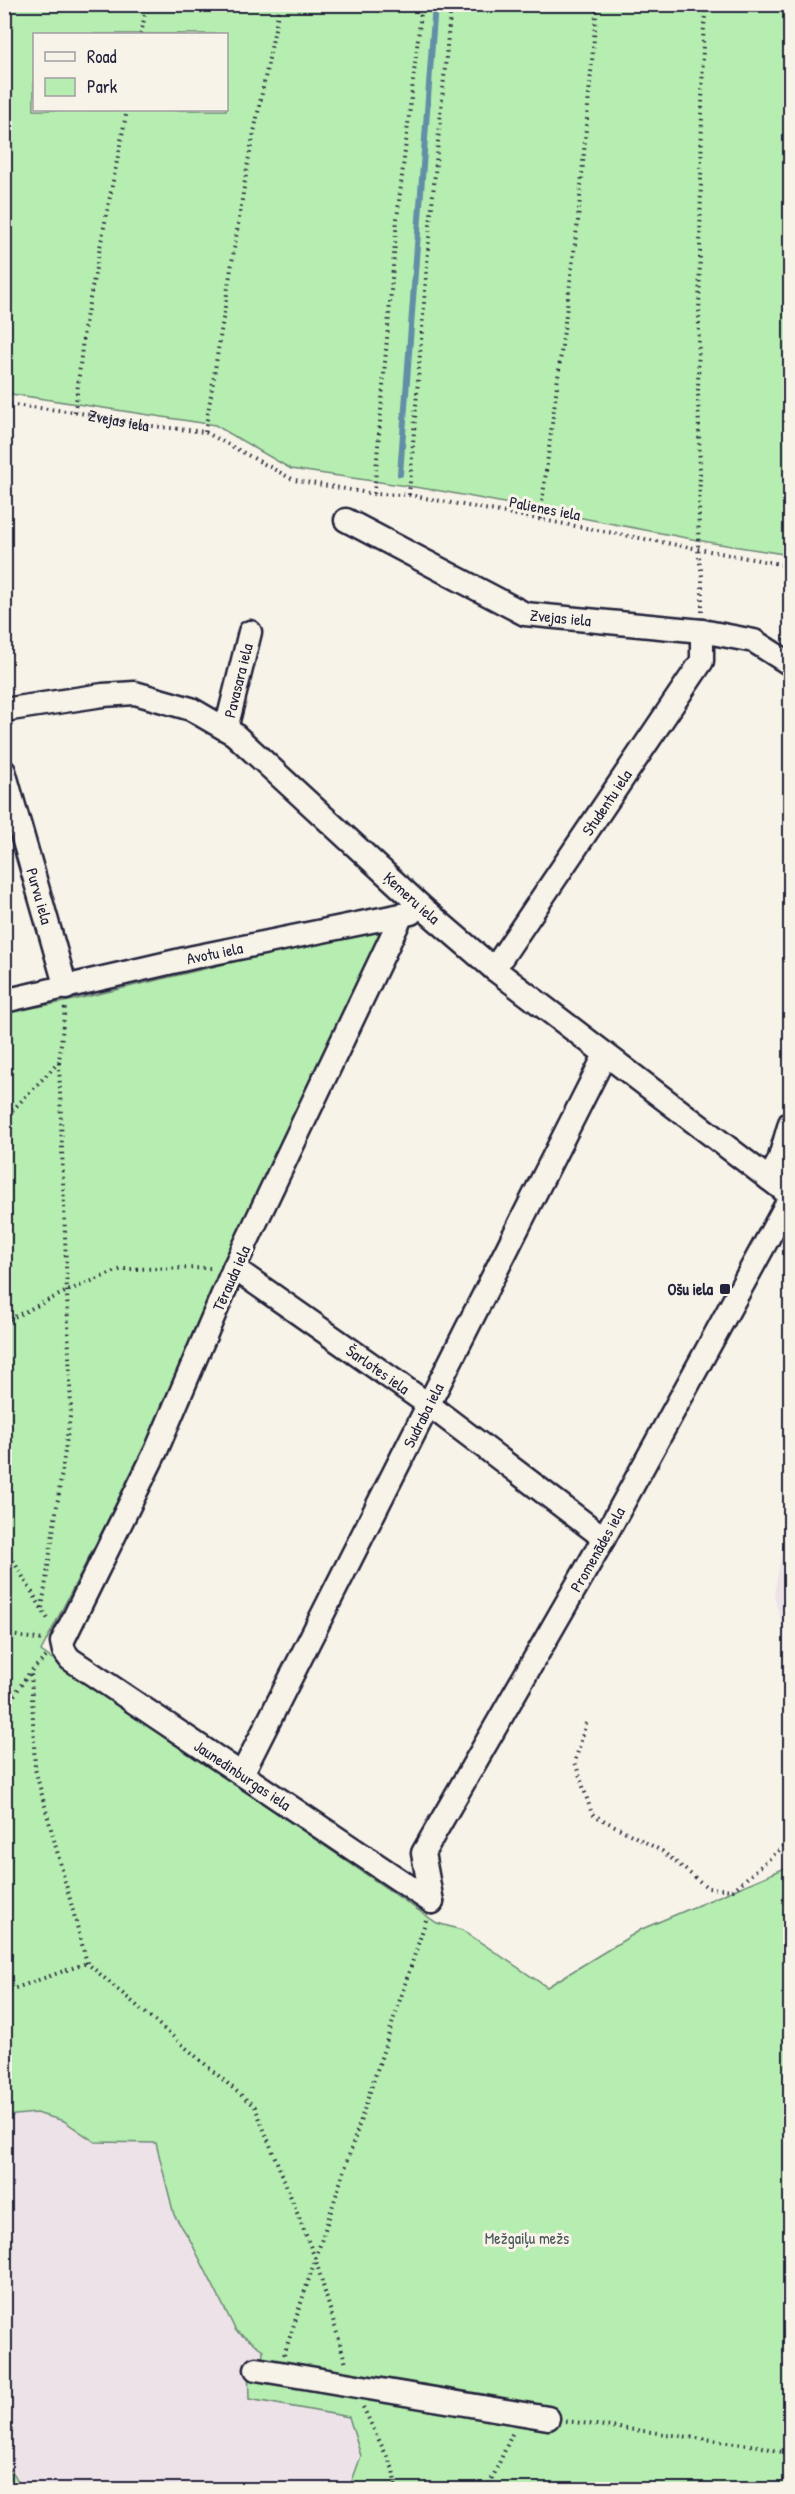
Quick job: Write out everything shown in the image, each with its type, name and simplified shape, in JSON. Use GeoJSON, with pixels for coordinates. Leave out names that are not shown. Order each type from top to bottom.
{"type":"FeatureCollection","features":[{"type":"Feature","properties":{"kind":"street","name":"Zvejas iela"},"geometry":{"type":"LineString","coordinates":[[346,520],[525,614],[702,631],[754,641],[790,664]]}},
{"type":"Feature","properties":{"kind":"street","name":"Studentu iela"},"geometry":{"type":"LineString","coordinates":[[494,969],[702,661],[702,631]]}},
{"type":"Feature","properties":{"kind":"street","name":"Pavasara iela"},"geometry":{"type":"LineString","coordinates":[[226,729],[250,632]]}},
{"type":"Feature","properties":{"kind":"street","name":"Ķemeru iela"},"geometry":{"type":"LineString","coordinates":[[4,710],[103,695],[135,693],[191,709],[226,729],[317,808],[424,909],[494,969],[790,1197]]}},
{"type":"Feature","properties":{"kind":"street","name":"Purvu iela"},"geometry":{"type":"LineString","coordinates":[[4,771],[66,988]]}},
{"type":"Feature","properties":{"kind":"street","name":"Avotu iela"},"geometry":{"type":"LineString","coordinates":[[4,1001],[194,957],[424,909]]}},
{"type":"Feature","properties":{"kind":"street","name":"Tērauda iela"},"geometry":{"type":"LineString","coordinates":[[62,1642],[156,1451],[234,1268],[402,915]]}},
{"type":"Feature","properties":{"kind":"street","name":"Sudraba iela"},"geometry":{"type":"LineString","coordinates":[[242,1774],[605,1055]]}},
{"type":"Feature","properties":{"kind":"street"},"geometry":{"type":"LineString","coordinates":[[769,1179],[779,1161],[790,1123]]}},
{"type":"Feature","properties":{"kind":"street","name":"Promenādes iela"},"geometry":{"type":"LineString","coordinates":[[432,1902],[423,1853],[604,1538],[790,1197]]}},
{"type":"Feature","properties":{"kind":"street","name":"Šarlotes iela"},"geometry":{"type":"LineString","coordinates":[[234,1268],[429,1405],[604,1538]]}},
{"type":"Feature","properties":{"kind":"street","name":"Jaunedinburgas iela"},"geometry":{"type":"LineString","coordinates":[[62,1642],[64,1651],[70,1659],[432,1902]]}},
{"type":"Feature","properties":{"kind":"street"},"geometry":{"type":"LineString","coordinates":[[267,2371],[537,2416]]}},
{"type":"Feature","properties":{"kind":"path"},"geometry":{"type":"LineString","coordinates":[[141,33],[147,4]]}},
{"type":"Feature","properties":{"kind":"path"},"geometry":{"type":"LineString","coordinates":[[205,432],[248,162],[280,4]]}},
{"type":"Feature","properties":{"kind":"path"},"geometry":{"type":"LineString","coordinates":[[374,494],[397,219],[422,4]]}},
{"type":"Feature","properties":{"kind":"path"},"geometry":{"type":"LineString","coordinates":[[409,495],[430,226],[451,4]]}},
{"type":"Feature","properties":{"kind":"path"},"geometry":{"type":"LineString","coordinates":[[540,519],[578,220],[597,4]]}},
{"type":"Feature","properties":{"kind":"path"},"geometry":{"type":"LineString","coordinates":[[702,631],[702,576],[698,550],[700,473],[698,392],[702,63],[706,4]]}},
{"type":"Feature","properties":{"kind":"path"},"geometry":{"type":"LineString","coordinates":[[75,412],[84,329],[127,111]]}},
{"type":"Feature","properties":{"kind":"path","name":"Zvejas iela"},"geometry":{"type":"LineString","coordinates":[[4,404],[75,412],[144,425],[205,432],[294,480]]}},
{"type":"Feature","properties":{"kind":"path","name":"Palienes iela"},"geometry":{"type":"LineString","coordinates":[[294,480],[374,494],[409,495],[790,566]]}},
{"type":"Feature","properties":{"kind":"path"},"geometry":{"type":"LineString","coordinates":[[42,1608],[71,1410],[59,1062],[66,988]]}},
{"type":"Feature","properties":{"kind":"path"},"geometry":{"type":"LineString","coordinates":[[4,1119],[59,1062]]}},
{"type":"Feature","properties":{"kind":"path"},"geometry":{"type":"LineString","coordinates":[[4,1322],[67,1291],[122,1269],[234,1268]]}},
{"type":"Feature","properties":{"kind":"path"},"geometry":{"type":"LineString","coordinates":[[4,1545],[62,1642]]}},
{"type":"Feature","properties":{"kind":"path"},"geometry":{"type":"LineString","coordinates":[[4,1634],[62,1642]]}},
{"type":"Feature","properties":{"kind":"path"},"geometry":{"type":"LineString","coordinates":[[4,1710],[31,1671],[62,1642]]}},
{"type":"Feature","properties":{"kind":"path"},"geometry":{"type":"LineString","coordinates":[[31,1671],[35,1769],[87,1963],[255,2107],[315,2258],[352,2385],[393,2469],[396,2490]]}},
{"type":"Feature","properties":{"kind":"path"},"geometry":{"type":"LineString","coordinates":[[586,1723],[575,1762],[592,1814],[662,1851],[708,1888],[734,1890],[790,1841]]}},
{"type":"Feature","properties":{"kind":"path"},"geometry":{"type":"LineString","coordinates":[[267,2371],[315,2258],[432,1902]]}},
{"type":"Feature","properties":{"kind":"path"},"geometry":{"type":"LineString","coordinates":[[4,1992],[87,1963]]}},
{"type":"Feature","properties":{"kind":"path"},"geometry":{"type":"LineString","coordinates":[[487,2490],[511,2435],[537,2416],[758,2446],[790,2454]]}},
{"type":"Feature","properties":{"kind":"shaded area"},"geometry":{"type":"Polygon","coordinates":[[[790,1503],[790,1656],[774,1595],[790,1503]]]}},
{"type":"Feature","properties":{"kind":"shaded area"},"geometry":{"type":"Polygon","coordinates":[[[36,2113],[64,2121],[96,2142],[156,2143],[174,2215],[189,2238],[236,2331],[263,2350],[262,2361],[249,2360],[249,2399],[349,2417],[361,2456],[349,2489],[22,2489],[14,2474],[4,2466],[4,2116],[36,2113]]]}},
{"type":"Feature","properties":{"kind":"green space"},"geometry":{"type":"Polygon","coordinates":[[[4,5],[790,5],[790,555],[713,543],[441,491],[291,469],[215,425],[5,393],[4,5]]]}},
{"type":"Feature","properties":{"kind":"green space","name":"Mežgaiļu mežs"},"geometry":{"type":"Polygon","coordinates":[[[386,926],[223,1269],[145,1447],[41,1651],[437,1923],[462,1930],[547,1987],[642,1929],[790,1866],[790,2489],[349,2489],[361,2456],[349,2417],[249,2399],[248,2360],[262,2361],[263,2350],[236,2331],[189,2238],[174,2215],[156,2143],[95,2142],[64,2121],[36,2113],[5,2116],[5,1013],[69,1001],[386,926]]]}},
{"type":"Feature","properties":{"kind":"green space"},"geometry":{"type":"Polygon","coordinates":[[[4,2466],[14,2474],[22,2489],[5,2489],[4,2466]]]}},
{"type":"Feature","properties":{"kind":"waterway"},"geometry":{"type":"LineString","coordinates":[[400,474],[435,4]]}},
{"type":"Feature","properties":{"kind":"place","name":"Ošu iela"},"geometry":{"type":"Point","coordinates":[725,1289]}}]}
